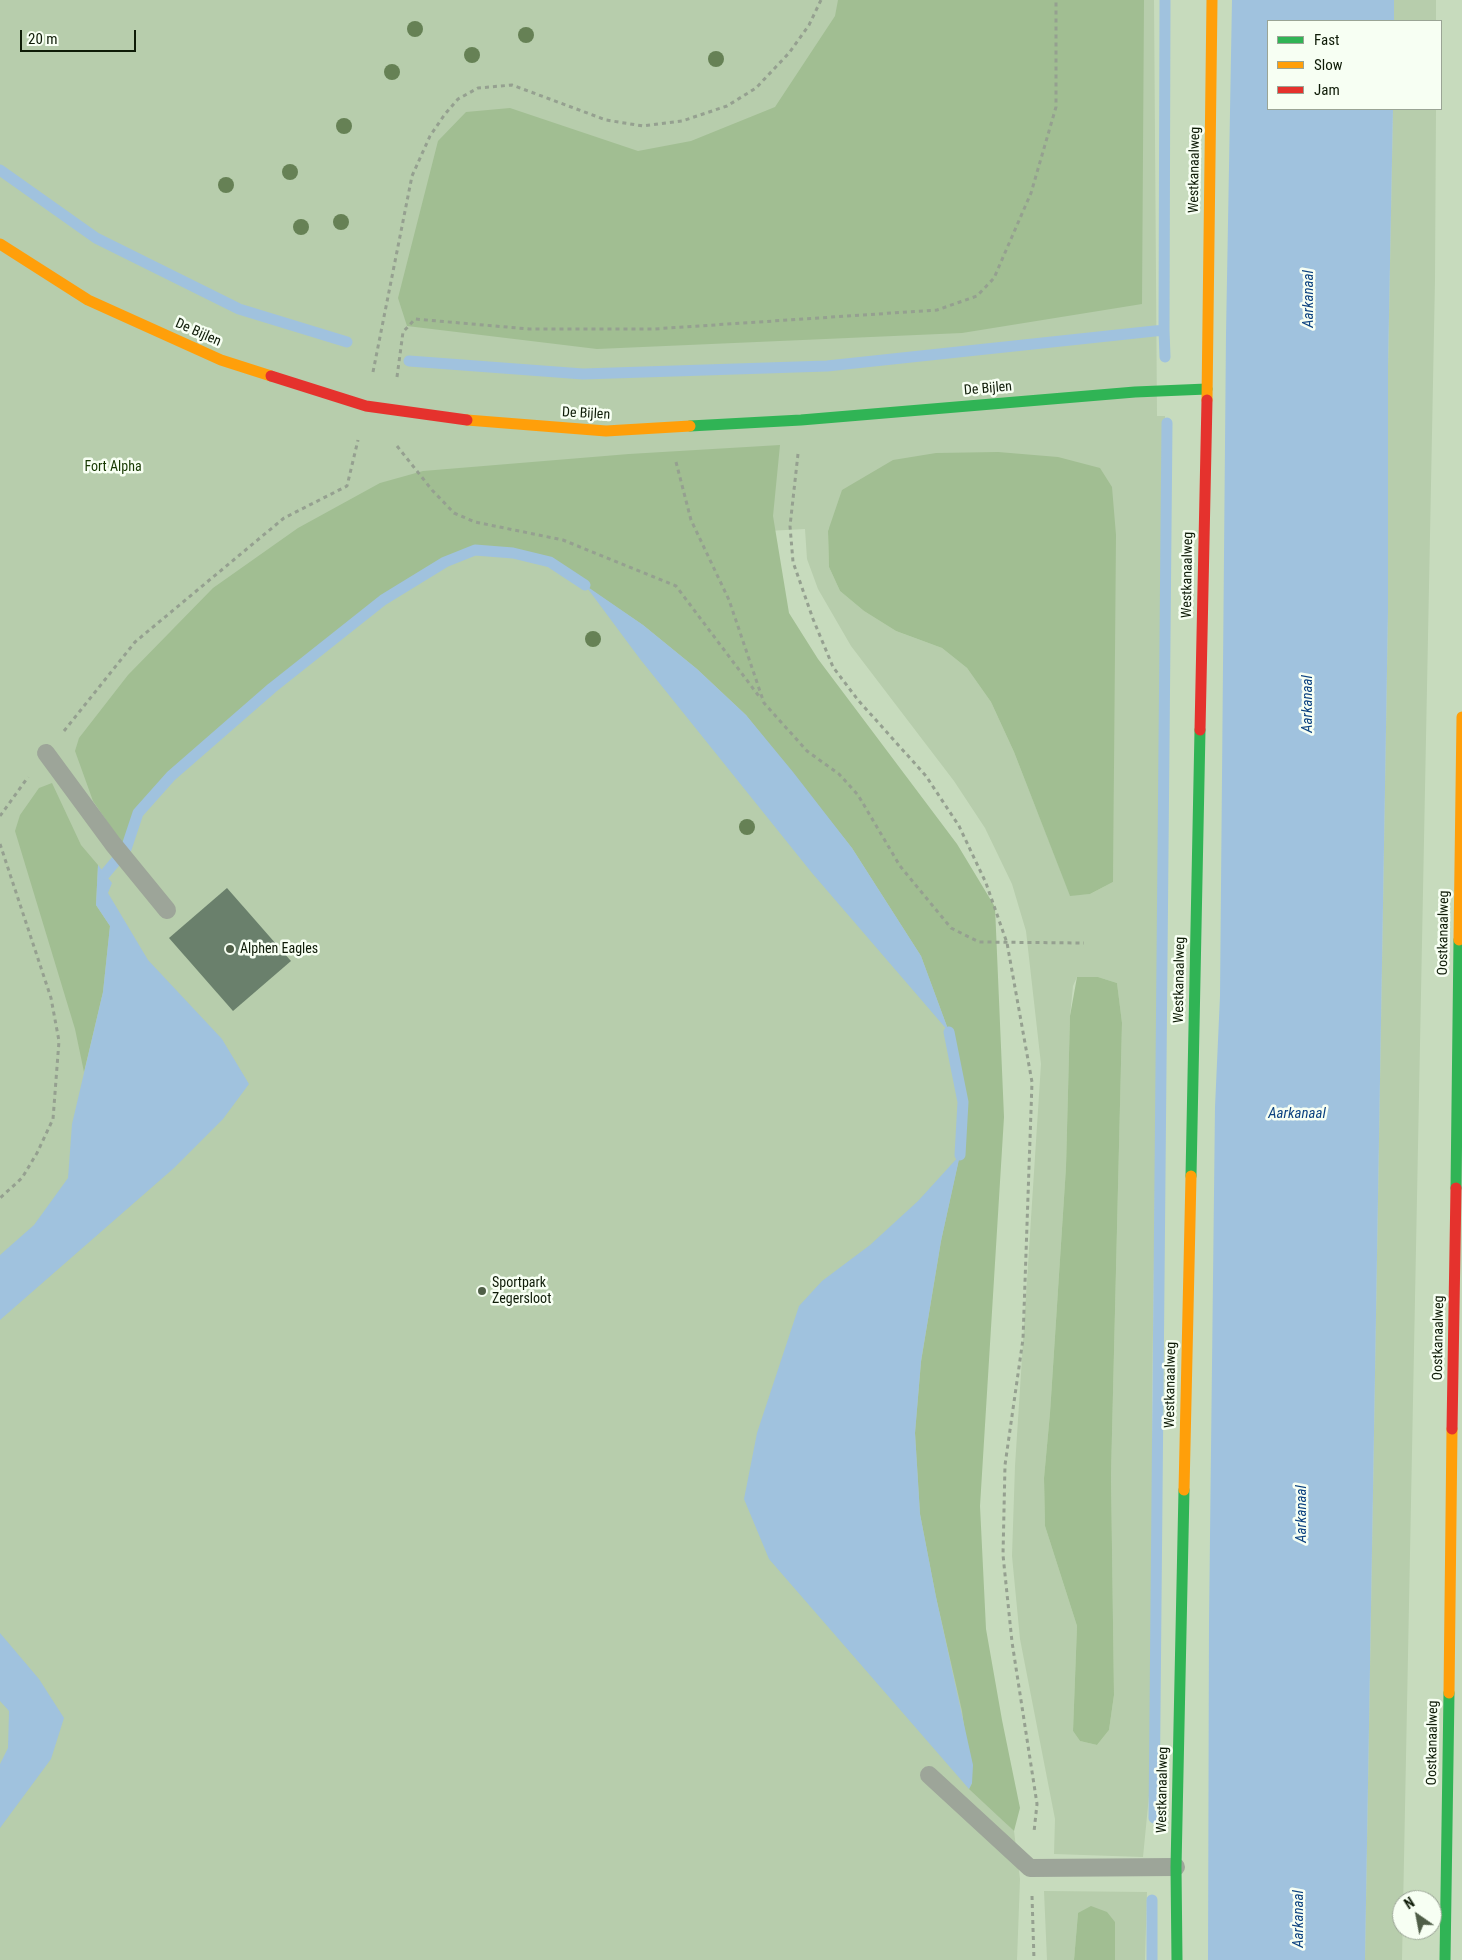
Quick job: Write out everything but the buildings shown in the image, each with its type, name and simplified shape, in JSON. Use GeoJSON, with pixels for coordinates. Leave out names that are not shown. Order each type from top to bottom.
{"type":"FeatureCollection","features":[{"type":"Feature","properties":{"kind":"street","name":"Westkanaalweg"},"geometry":{"type":"LineString","coordinates":[[1177,1960],[1176,1867],[1207,389],[1212,0]]}},
{"type":"Feature","properties":{"kind":"street","name":"De Bijlen"},"geometry":{"type":"LineString","coordinates":[[0,244],[88,300],[220,360],[366,406],[444,418],[606,431],[801,420],[1135,392],[1207,389]]}},
{"type":"Feature","properties":{"kind":"street","name":"Oostkanaalweg"},"geometry":{"type":"LineString","coordinates":[[1445,1960],[1462,717]]}},
{"type":"Feature","properties":{"kind":"lane"},"geometry":{"type":"LineString","coordinates":[[46,754],[113,844],[167,910]]}},
{"type":"Feature","properties":{"kind":"lane"},"geometry":{"type":"LineString","coordinates":[[929,1775],[1030,1868],[1176,1867]]}},
{"type":"Feature","properties":{"kind":"path"},"geometry":{"type":"LineString","coordinates":[[0,816],[46,754],[136,642],[284,518],[347,486],[366,406],[412,176],[430,136],[458,99],[478,88],[512,85],[606,120],[642,126],[682,121],[727,106],[756,88],[789,53],[809,25],[821,0]]}},
{"type":"Feature","properties":{"kind":"path"},"geometry":{"type":"LineString","coordinates":[[366,406],[395,390],[403,332],[415,319],[528,329],[654,329],[937,310],[977,296],[994,278],[1031,194],[1056,107],[1056,0]]}},
{"type":"Feature","properties":{"kind":"path"},"geometry":{"type":"LineString","coordinates":[[801,420],[790,526],[793,562],[813,619],[833,667],[858,700],[926,776],[959,826],[986,883],[1007,943],[1032,1082],[1023,1339],[1005,1465],[1003,1555],[1012,1642],[1037,1804],[1030,1868],[1034,1960]]}},
{"type":"Feature","properties":{"kind":"path"},"geometry":{"type":"LineString","coordinates":[[667,427],[691,520],[729,600],[764,703]]}},
{"type":"Feature","properties":{"kind":"path"},"geometry":{"type":"LineString","coordinates":[[396,444],[432,490],[454,513],[475,522],[563,540],[676,586],[764,703],[807,752],[839,774],[858,795],[900,866],[952,928],[979,942],[1084,943]]}},
{"type":"Feature","properties":{"kind":"path"},"geometry":{"type":"LineString","coordinates":[[0,844],[51,998],[59,1041],[53,1119],[37,1153],[22,1178],[0,1198]]}},
{"type":"Feature","properties":{"kind":"green space","name":"Sportpark Zegersloot"},"geometry":{"type":"Polygon","coordinates":[[[0,0],[1154,0],[1157,416],[1165,416],[1167,477],[1152,1398],[1153,1755],[1143,1857],[1054,1854],[1055,1819],[1020,1639],[1012,1556],[1015,1466],[1041,1064],[1026,931],[1012,884],[985,828],[954,781],[851,646],[818,589],[807,559],[805,529],[598,540],[523,503],[415,532],[249,674],[410,555],[489,538],[575,550],[668,591],[978,985],[984,1104],[978,1212],[950,1371],[945,1534],[1007,1814],[1007,1824],[1014,1831],[1020,1879],[1017,1960],[0,1960],[0,0]],[[1114,513],[829,528],[828,531],[829,567],[840,591],[864,611],[896,631],[942,648],[967,668],[991,702],[1014,752],[1070,895],[1090,894],[1113,882],[1114,513]],[[1077,977],[1073,986],[1070,1016],[1066,1167],[1044,1478],[1045,1526],[1077,1626],[1073,1731],[1080,1741],[1097,1745],[1109,1730],[1114,1695],[1111,1475],[1122,1023],[1117,983],[1098,977],[1077,977]]]}},
{"type":"Feature","properties":{"kind":"green space"},"geometry":{"type":"Polygon","coordinates":[[[838,0],[1144,0],[1142,304],[962,333],[597,349],[407,326],[398,298],[438,141],[466,112],[510,108],[638,151],[691,141],[775,107],[835,16],[838,0]]]}},
{"type":"Feature","properties":{"kind":"green space"},"geometry":{"type":"Polygon","coordinates":[[[1394,0],[1436,0],[1436,20],[1394,20],[1394,0]]]}},
{"type":"Feature","properties":{"kind":"green space"},"geometry":{"type":"Polygon","coordinates":[[[1393,110],[1436,110],[1435,280],[1403,1890],[1392,1890],[1392,1940],[1402,1940],[1402,1960],[1365,1960],[1388,611],[1388,367],[1393,110]]]}},
{"type":"Feature","properties":{"kind":"green space"},"geometry":{"type":"Polygon","coordinates":[[[780,445],[773,516],[789,613],[818,659],[957,844],[995,907],[1004,1117],[980,1506],[986,1629],[1020,1808],[1014,1831],[969,1789],[972,1783],[962,1711],[936,1597],[920,1514],[915,1433],[921,1362],[941,1241],[960,1154],[963,1102],[949,1032],[921,956],[852,848],[746,715],[697,669],[643,625],[550,562],[513,553],[475,550],[445,562],[383,600],[272,688],[170,776],[138,813],[126,849],[93,801],[75,751],[79,738],[128,675],[213,588],[298,528],[380,483],[423,471],[629,454],[780,445]]]}},
{"type":"Feature","properties":{"kind":"green space"},"geometry":{"type":"Polygon","coordinates":[[[998,452],[1058,457],[1100,468],[1112,487],[1116,535],[1113,882],[1090,894],[1070,896],[1014,752],[991,702],[967,668],[942,648],[896,631],[864,611],[840,591],[829,567],[828,531],[842,490],[893,460],[936,453],[998,452]]]}},
{"type":"Feature","properties":{"kind":"green space"},"geometry":{"type":"Polygon","coordinates":[[[52,783],[81,845],[98,865],[96,905],[110,926],[103,992],[84,1072],[75,1029],[15,831],[20,815],[39,788],[52,783]]]}},
{"type":"Feature","properties":{"kind":"green space"},"geometry":{"type":"Polygon","coordinates":[[[1077,977],[1098,977],[1117,983],[1122,1023],[1111,1475],[1114,1695],[1109,1730],[1097,1745],[1080,1741],[1073,1731],[1077,1626],[1045,1526],[1044,1478],[1066,1167],[1070,1016],[1077,977]]]}},
{"type":"Feature","properties":{"kind":"green space"},"geometry":{"type":"Polygon","coordinates":[[[1044,1891],[1147,1892],[1145,1960],[1115,1960],[1115,1922],[1078,1913],[1074,1960],[1047,1960],[1044,1891]]]}},
{"type":"Feature","properties":{"kind":"green space"},"geometry":{"type":"Polygon","coordinates":[[[1091,1906],[1107,1912],[1115,1922],[1115,1960],[1074,1960],[1078,1913],[1091,1906]]]}},
{"type":"Feature","properties":{"kind":"water","name":"Aarkanaal"},"geometry":{"type":"Polygon","coordinates":[[[1232,0],[1394,0],[1394,20],[1267,20],[1267,110],[1393,110],[1388,367],[1388,611],[1365,1960],[1208,1960],[1209,1622],[1215,1107],[1220,996],[1226,334],[1232,0]]]}},
{"type":"Feature","properties":{"kind":"water"},"geometry":{"type":"Polygon","coordinates":[[[585,585],[643,625],[697,669],[746,715],[793,772],[852,848],[921,956],[949,1032],[812,873],[640,659],[585,585]]]}},
{"type":"Feature","properties":{"kind":"water"},"geometry":{"type":"Polygon","coordinates":[[[98,865],[112,883],[108,893],[148,960],[222,1039],[249,1084],[223,1119],[174,1168],[0,1320],[0,1255],[34,1225],[68,1178],[72,1124],[103,992],[110,926],[96,905],[98,865]]]}},
{"type":"Feature","properties":{"kind":"water"},"geometry":{"type":"Polygon","coordinates":[[[960,1155],[941,1241],[921,1361],[915,1433],[920,1514],[973,1765],[972,1783],[969,1789],[769,1559],[744,1499],[757,1433],[799,1306],[822,1281],[870,1245],[918,1201],[960,1155]]]}},
{"type":"Feature","properties":{"kind":"water"},"geometry":{"type":"Polygon","coordinates":[[[0,1633],[39,1679],[64,1718],[51,1759],[0,1828],[0,1764],[8,1748],[9,1711],[0,1701],[0,1633]]]}},
{"type":"Feature","properties":{"kind":"waterway"},"geometry":{"type":"LineString","coordinates":[[409,361],[583,374],[827,366],[1164,330],[1165,0]]}},
{"type":"Feature","properties":{"kind":"waterway"},"geometry":{"type":"LineString","coordinates":[[0,170],[96,238],[239,309],[347,342]]}},
{"type":"Feature","properties":{"kind":"waterway"},"geometry":{"type":"LineString","coordinates":[[1164,330],[1165,357]]}},
{"type":"Feature","properties":{"kind":"waterway"},"geometry":{"type":"LineString","coordinates":[[1154,1818],[1167,423]]}},
{"type":"Feature","properties":{"kind":"waterway"},"geometry":{"type":"LineString","coordinates":[[105,874],[126,849],[138,813],[171,776],[272,688],[383,600],[445,562],[475,550],[513,553],[550,562],[585,585]]}},
{"type":"Feature","properties":{"kind":"waterway"},"geometry":{"type":"LineString","coordinates":[[949,1032],[963,1102],[960,1155]]}},
{"type":"Feature","properties":{"kind":"waterway"},"geometry":{"type":"LineString","coordinates":[[1152,1900],[1152,1960]]}},
{"type":"Feature","properties":{"kind":"traffic: fast"},"geometry":{"type":"LineString","coordinates":[[690,426],[801,420],[1135,392],[1207,389]]}},
{"type":"Feature","properties":{"kind":"traffic: fast"},"geometry":{"type":"LineString","coordinates":[[1191,1176],[1200,730]]}},
{"type":"Feature","properties":{"kind":"traffic: fast"},"geometry":{"type":"LineString","coordinates":[[1456,1188],[1459,940]]}},
{"type":"Feature","properties":{"kind":"traffic: fast"},"geometry":{"type":"LineString","coordinates":[[1177,1960],[1176,1867],[1184,1490]]}},
{"type":"Feature","properties":{"kind":"traffic: fast"},"geometry":{"type":"LineString","coordinates":[[1445,1960],[1449,1693]]}},
{"type":"Feature","properties":{"kind":"traffic: slow"},"geometry":{"type":"LineString","coordinates":[[1207,400],[1212,0]]}},
{"type":"Feature","properties":{"kind":"traffic: slow"},"geometry":{"type":"LineString","coordinates":[[0,244],[88,300],[221,360],[271,376]]}},
{"type":"Feature","properties":{"kind":"traffic: slow"},"geometry":{"type":"LineString","coordinates":[[467,420],[606,431],[690,426]]}},
{"type":"Feature","properties":{"kind":"traffic: slow"},"geometry":{"type":"LineString","coordinates":[[1459,940],[1462,717]]}},
{"type":"Feature","properties":{"kind":"traffic: slow"},"geometry":{"type":"LineString","coordinates":[[1184,1490],[1191,1176]]}},
{"type":"Feature","properties":{"kind":"traffic: slow"},"geometry":{"type":"LineString","coordinates":[[1449,1693],[1452,1429]]}},
{"type":"Feature","properties":{"kind":"traffic: jam"},"geometry":{"type":"LineString","coordinates":[[271,376],[366,406],[467,420]]}},
{"type":"Feature","properties":{"kind":"traffic: jam"},"geometry":{"type":"LineString","coordinates":[[1200,730],[1207,400]]}},
{"type":"Feature","properties":{"kind":"traffic: jam"},"geometry":{"type":"LineString","coordinates":[[1452,1429],[1456,1188]]}},
{"type":"Feature","properties":{"kind":"place","name":"Alphen Eagles"},"geometry":{"type":"Point","coordinates":[230,949]}},
{"type":"Feature","properties":{"kind":"place","name":"Sportpark Zegersloot"},"geometry":{"type":"Point","coordinates":[482,1291]}},
{"type":"Feature","properties":{"kind":"park label","name":"Fort Alpha"},"geometry":{"type":"Point","coordinates":[113,467]}}]}
